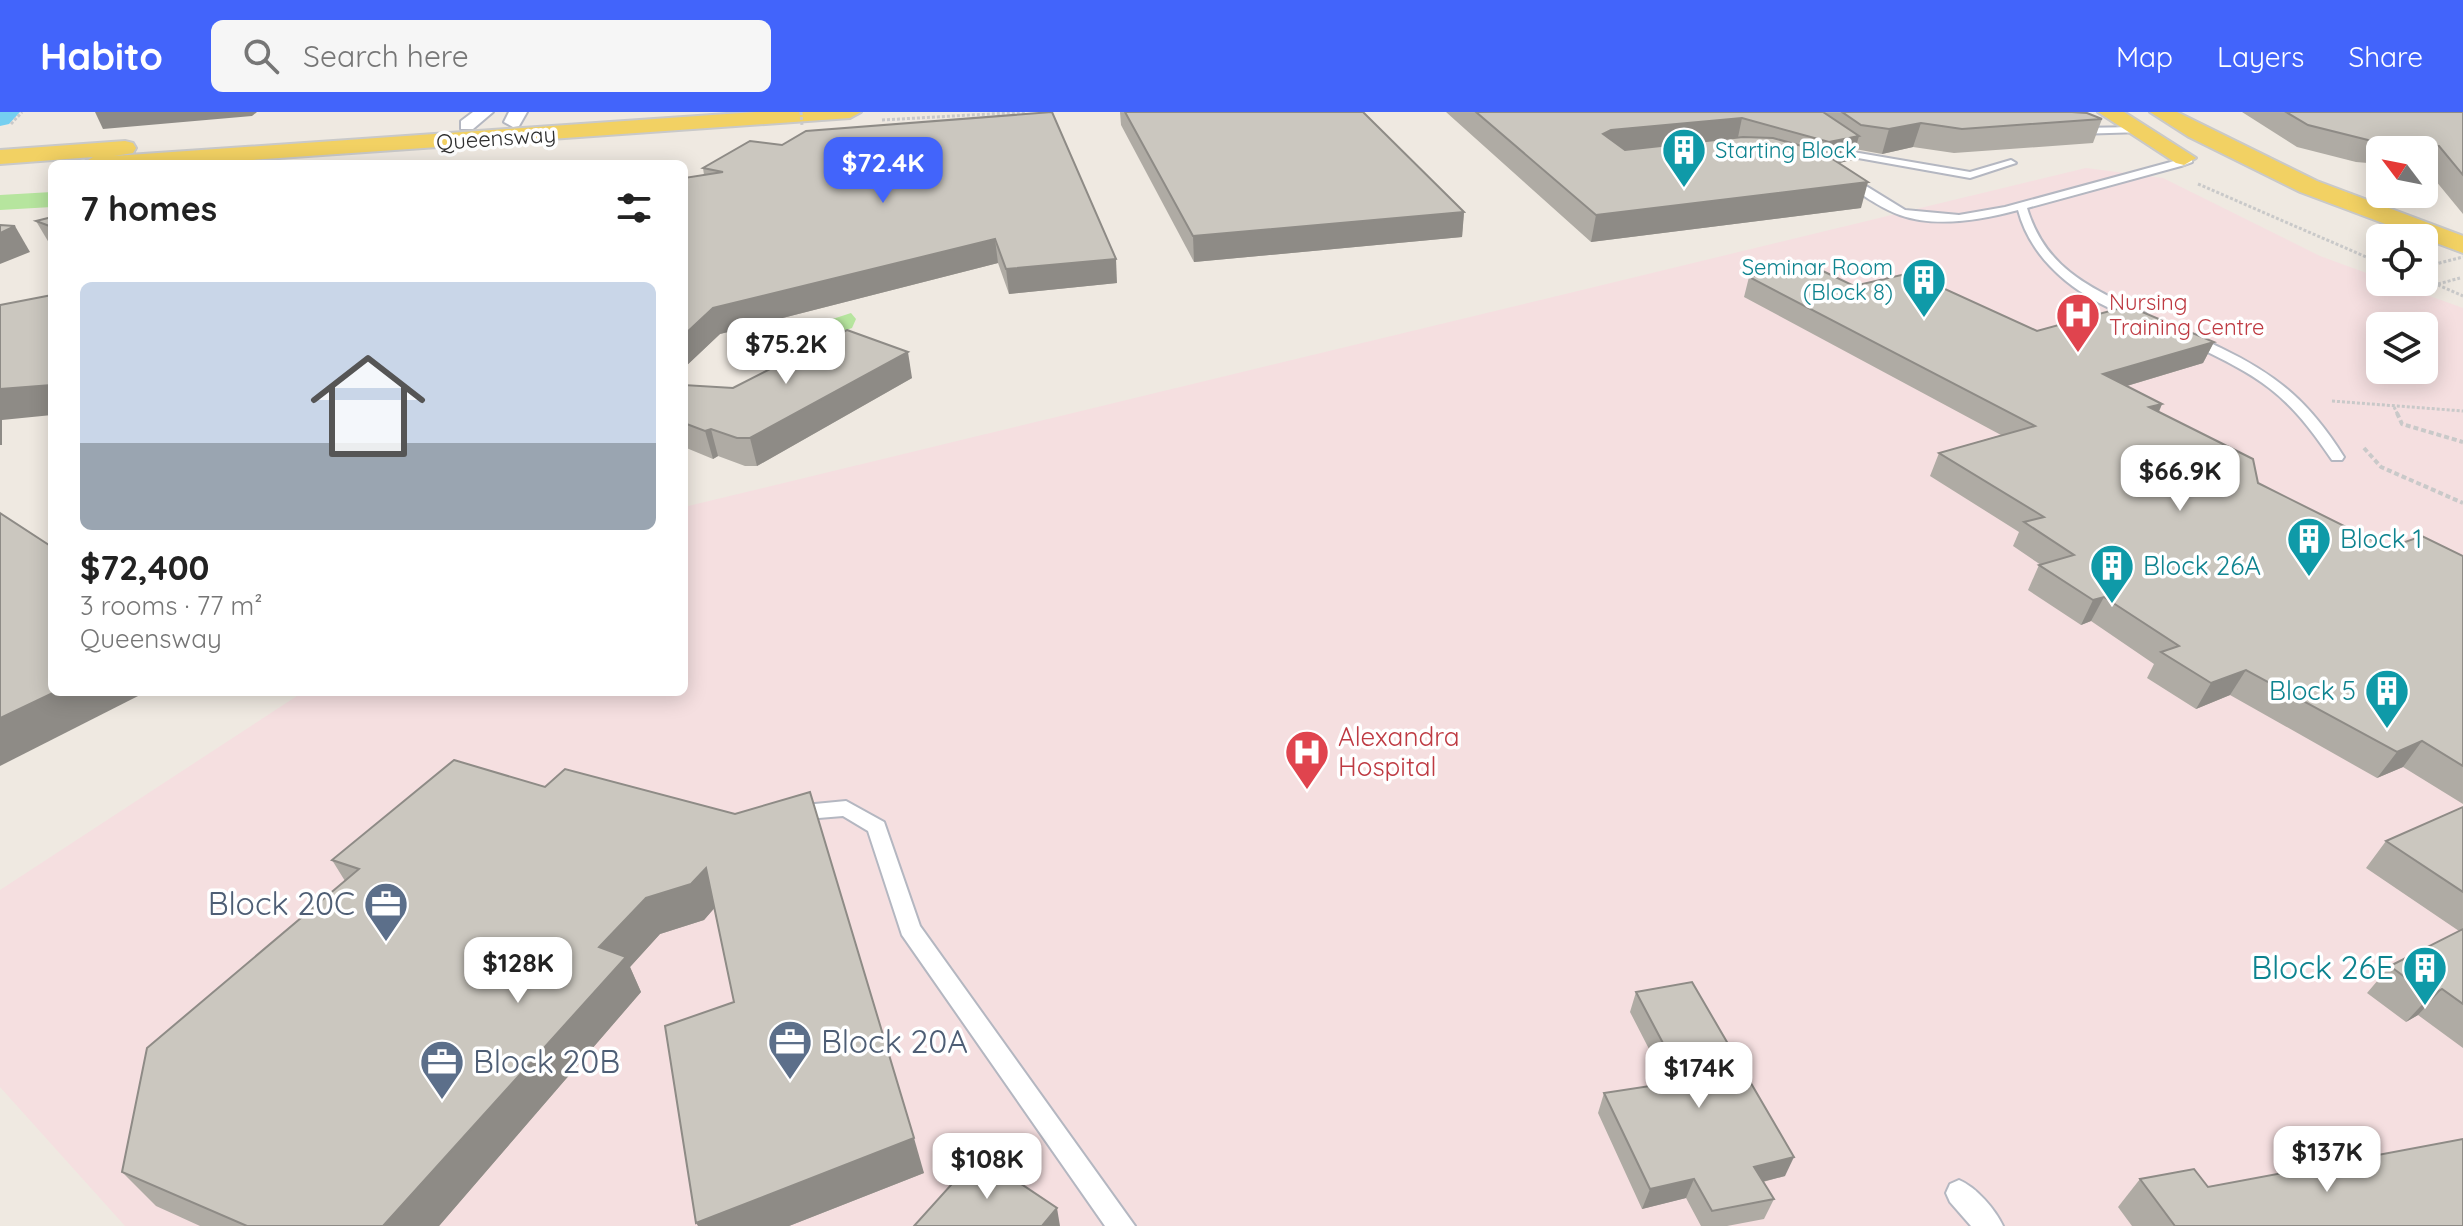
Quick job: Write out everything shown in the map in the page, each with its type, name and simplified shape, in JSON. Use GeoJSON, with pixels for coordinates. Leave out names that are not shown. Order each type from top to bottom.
{"type":"FeatureCollection","features":[{"type":"Feature","properties":{"kind":"main road","name":"Queensway"},"geometry":{"type":"LineString","coordinates":[[160,160],[359,148],[476,132],[515,117],[633,121],[649,112]]}},
{"type":"Feature","properties":{"kind":"main road","name":"Queensway"},"geometry":{"type":"LineString","coordinates":[[0,157],[293,137],[476,132],[683,118],[850,112]]}},
{"type":"Feature","properties":{"kind":"main road"},"geometry":{"type":"LineString","coordinates":[[2109,112],[2139,130],[2177,164],[2215,174]]}},
{"type":"Feature","properties":{"kind":"main road"},"geometry":{"type":"LineString","coordinates":[[2161,112],[2207,140],[2322,195],[2463,245]]}},
{"type":"Feature","properties":{"kind":"main road"},"geometry":{"type":"LineString","coordinates":[[293,137],[300,145],[359,148]]}},
{"type":"Feature","properties":{"kind":"main road"},"geometry":{"type":"LineString","coordinates":[[0,170],[48,167]]}},
{"type":"Feature","properties":{"kind":"lane"},"geometry":{"type":"LineString","coordinates":[[2066,131],[2139,130]]}},
{"type":"Feature","properties":{"kind":"lane"},"geometry":{"type":"LineString","coordinates":[[1827,137],[1850,154],[1970,175],[2011,163]]}},
{"type":"Feature","properties":{"kind":"lane"},"geometry":{"type":"LineString","coordinates":[[1836,176],[1860,184],[1905,214],[1947,221],[2022,208],[2099,183],[2177,164]]}},
{"type":"Feature","properties":{"kind":"lane"},"geometry":{"type":"LineString","coordinates":[[2022,208],[2026,230],[2034,248],[2058,270],[2157,324]]}},
{"type":"Feature","properties":{"kind":"lane"},"geometry":{"type":"LineString","coordinates":[[1971,218],[1999,224]]}},
{"type":"Feature","properties":{"kind":"lane"},"geometry":{"type":"LineString","coordinates":[[2012,227],[2026,230]]}},
{"type":"Feature","properties":{"kind":"lane"},"geometry":{"type":"LineString","coordinates":[[2171,330],[2255,369],[2293,397],[2337,457]]}},
{"type":"Feature","properties":{"kind":"lane"},"geometry":{"type":"LineString","coordinates":[[776,816],[846,808],[877,827],[910,929],[1121,1226]]}},
{"type":"Feature","properties":{"kind":"lane"},"geometry":{"type":"LineString","coordinates":[[1959,1193],[1989,1226]]}},
{"type":"Feature","properties":{"kind":"path"},"geometry":{"type":"LineString","coordinates":[[801,112],[802,126]]}},
{"type":"Feature","properties":{"kind":"path"},"geometry":{"type":"LineString","coordinates":[[2177,164],[2366,256]]}},
{"type":"Feature","properties":{"kind":"path"},"geometry":{"type":"LineString","coordinates":[[2438,263],[2463,257]]}},
{"type":"Feature","properties":{"kind":"path"},"geometry":{"type":"LineString","coordinates":[[2438,284],[2463,278]]}},
{"type":"Feature","properties":{"kind":"path"},"geometry":{"type":"LineString","coordinates":[[2438,284],[2463,296]]}},
{"type":"Feature","properties":{"kind":"path"},"geometry":{"type":"LineString","coordinates":[[2293,397],[2463,411]]}},
{"type":"Feature","properties":{"kind":"path"},"geometry":{"type":"LineString","coordinates":[[2393,407],[2402,424],[2463,442]]}},
{"type":"Feature","properties":{"kind":"shaded area","name":"Alexandra Hospital"},"geometry":{"type":"Polygon","coordinates":[[[2086,168],[2163,178],[2320,256],[2366,273],[2366,296],[2430,296],[2463,308],[2463,1226],[125,1226],[0,1087],[0,890],[297,696],[688,696],[688,506],[2086,168]]]}},
{"type":"Feature","properties":{"kind":"green space"},"geometry":{"type":"Polygon","coordinates":[[[48,192],[48,207],[0,210],[0,195],[48,192]]]}},
{"type":"Feature","properties":{"kind":"green space"},"geometry":{"type":"Polygon","coordinates":[[[851,313],[856,319],[852,328],[816,340],[780,348],[756,344],[851,313]]]}},
{"type":"Feature","properties":{"kind":"building"},"geometry":{"type":"Polygon","coordinates":[[[1052,112],[1116,259],[1006,269],[995,239],[713,308],[688,331],[688,177],[723,172],[703,168],[750,141],[782,145],[806,131],[1052,112]]]}},
{"type":"Feature","properties":{"kind":"building"},"geometry":{"type":"Polygon","coordinates":[[[1125,112],[1363,112],[1464,212],[1193,236],[1125,112]]]}},
{"type":"Feature","properties":{"kind":"building"},"geometry":{"type":"Polygon","coordinates":[[[1476,112],[1823,112],[1859,136],[1829,142],[1742,118],[1611,130],[1603,134],[1625,150],[1743,137],[1773,138],[1820,151],[1868,182],[1596,215],[1476,112]]]}},
{"type":"Feature","properties":{"kind":"building"},"geometry":{"type":"Polygon","coordinates":[[[1842,112],[2072,112],[2087,113],[2102,119],[1962,129],[1921,123],[1889,129],[1861,125],[1842,112]]]}},
{"type":"Feature","properties":{"kind":"building"},"geometry":{"type":"Polygon","coordinates":[[[2286,112],[2463,112],[2463,175],[2438,146],[2438,136],[2366,136],[2366,140],[2308,125],[2286,112]]]}},
{"type":"Feature","properties":{"kind":"building"},"geometry":{"type":"Polygon","coordinates":[[[48,218],[48,226],[36,221],[48,218]]]}},
{"type":"Feature","properties":{"kind":"building"},"geometry":{"type":"Polygon","coordinates":[[[0,225],[15,226],[0,233],[0,225]]]}},
{"type":"Feature","properties":{"kind":"building"},"geometry":{"type":"Polygon","coordinates":[[[1808,264],[1854,286],[1910,273],[2037,331],[2128,306],[2214,342],[2103,374],[2162,404],[2149,407],[2253,459],[2258,483],[2388,548],[2422,536],[2463,556],[2463,766],[2422,741],[2397,752],[2246,670],[2211,683],[2161,652],[2179,646],[2104,597],[2093,600],[2039,565],[2074,555],[2024,522],[2044,517],[1939,453],[2035,426],[1749,277],[1808,264]]]}},
{"type":"Feature","properties":{"kind":"building"},"geometry":{"type":"Polygon","coordinates":[[[48,296],[48,385],[0,389],[0,305],[48,296]]]}},
{"type":"Feature","properties":{"kind":"building"},"geometry":{"type":"Polygon","coordinates":[[[847,330],[908,352],[750,438],[737,438],[688,425],[688,385],[733,388],[847,330]]]}},
{"type":"Feature","properties":{"kind":"building"},"geometry":{"type":"Polygon","coordinates":[[[0,513],[48,544],[48,695],[0,718],[0,513]]]}},
{"type":"Feature","properties":{"kind":"building"},"geometry":{"type":"Polygon","coordinates":[[[454,760],[545,787],[565,769],[735,814],[810,792],[914,1138],[696,1223],[665,1026],[734,1002],[706,868],[691,884],[646,898],[599,947],[626,957],[383,1226],[247,1226],[122,1172],[147,1048],[359,869],[332,860],[454,760]]]}},
{"type":"Feature","properties":{"kind":"building"},"geometry":{"type":"Polygon","coordinates":[[[2463,807],[2463,892],[2386,841],[2463,807]]]}},
{"type":"Feature","properties":{"kind":"building"},"geometry":{"type":"Polygon","coordinates":[[[2463,929],[2463,1004],[2442,989],[2430,996],[2390,966],[2463,929]]]}},
{"type":"Feature","properties":{"kind":"building"},"geometry":{"type":"Polygon","coordinates":[[[1692,982],[1794,1157],[1754,1167],[1774,1199],[1712,1211],[1694,1179],[1650,1189],[1604,1093],[1683,1081],[1636,992],[1692,982]]]}},
{"type":"Feature","properties":{"kind":"building"},"geometry":{"type":"Polygon","coordinates":[[[2463,1139],[2463,1226],[2175,1226],[2140,1179],[2194,1169],[2208,1187],[2463,1139]]]}},
{"type":"Feature","properties":{"kind":"building"},"geometry":{"type":"Polygon","coordinates":[[[978,1155],[1057,1208],[1042,1226],[914,1226],[978,1155]]]}},
{"type":"Feature","properties":{"kind":"waterway"},"geometry":{"type":"LineString","coordinates":[[0,119],[8,112]]}},
{"type":"Feature","properties":{"kind":"place","name":"Starting Block"},"geometry":{"type":"Point","coordinates":[1684,189]}},
{"type":"Feature","properties":{"kind":"place","name":"Seminar Room (Block 8)"},"geometry":{"type":"Point","coordinates":[1924,319]}},
{"type":"Feature","properties":{"kind":"place","name":"Nursing Training Centre"},"geometry":{"type":"Point","coordinates":[2078,354]}},
{"type":"Feature","properties":{"kind":"place","name":"Block 1"},"geometry":{"type":"Point","coordinates":[2309,578]}},
{"type":"Feature","properties":{"kind":"place","name":"Block 26A"},"geometry":{"type":"Point","coordinates":[2112,605]}},
{"type":"Feature","properties":{"kind":"place","name":"Block 5"},"geometry":{"type":"Point","coordinates":[2387,730]}},
{"type":"Feature","properties":{"kind":"place","name":"Alexandra Hospital"},"geometry":{"type":"Point","coordinates":[1307,791]}},
{"type":"Feature","properties":{"kind":"place","name":"Block 20C"},"geometry":{"type":"Point","coordinates":[386,943]}},
{"type":"Feature","properties":{"kind":"place","name":"Block 26E"},"geometry":{"type":"Point","coordinates":[2425,1007]}},
{"type":"Feature","properties":{"kind":"place","name":"Block 20A"},"geometry":{"type":"Point","coordinates":[790,1081]}},
{"type":"Feature","properties":{"kind":"place","name":"Block 20B"},"geometry":{"type":"Point","coordinates":[442,1101]}}]}
